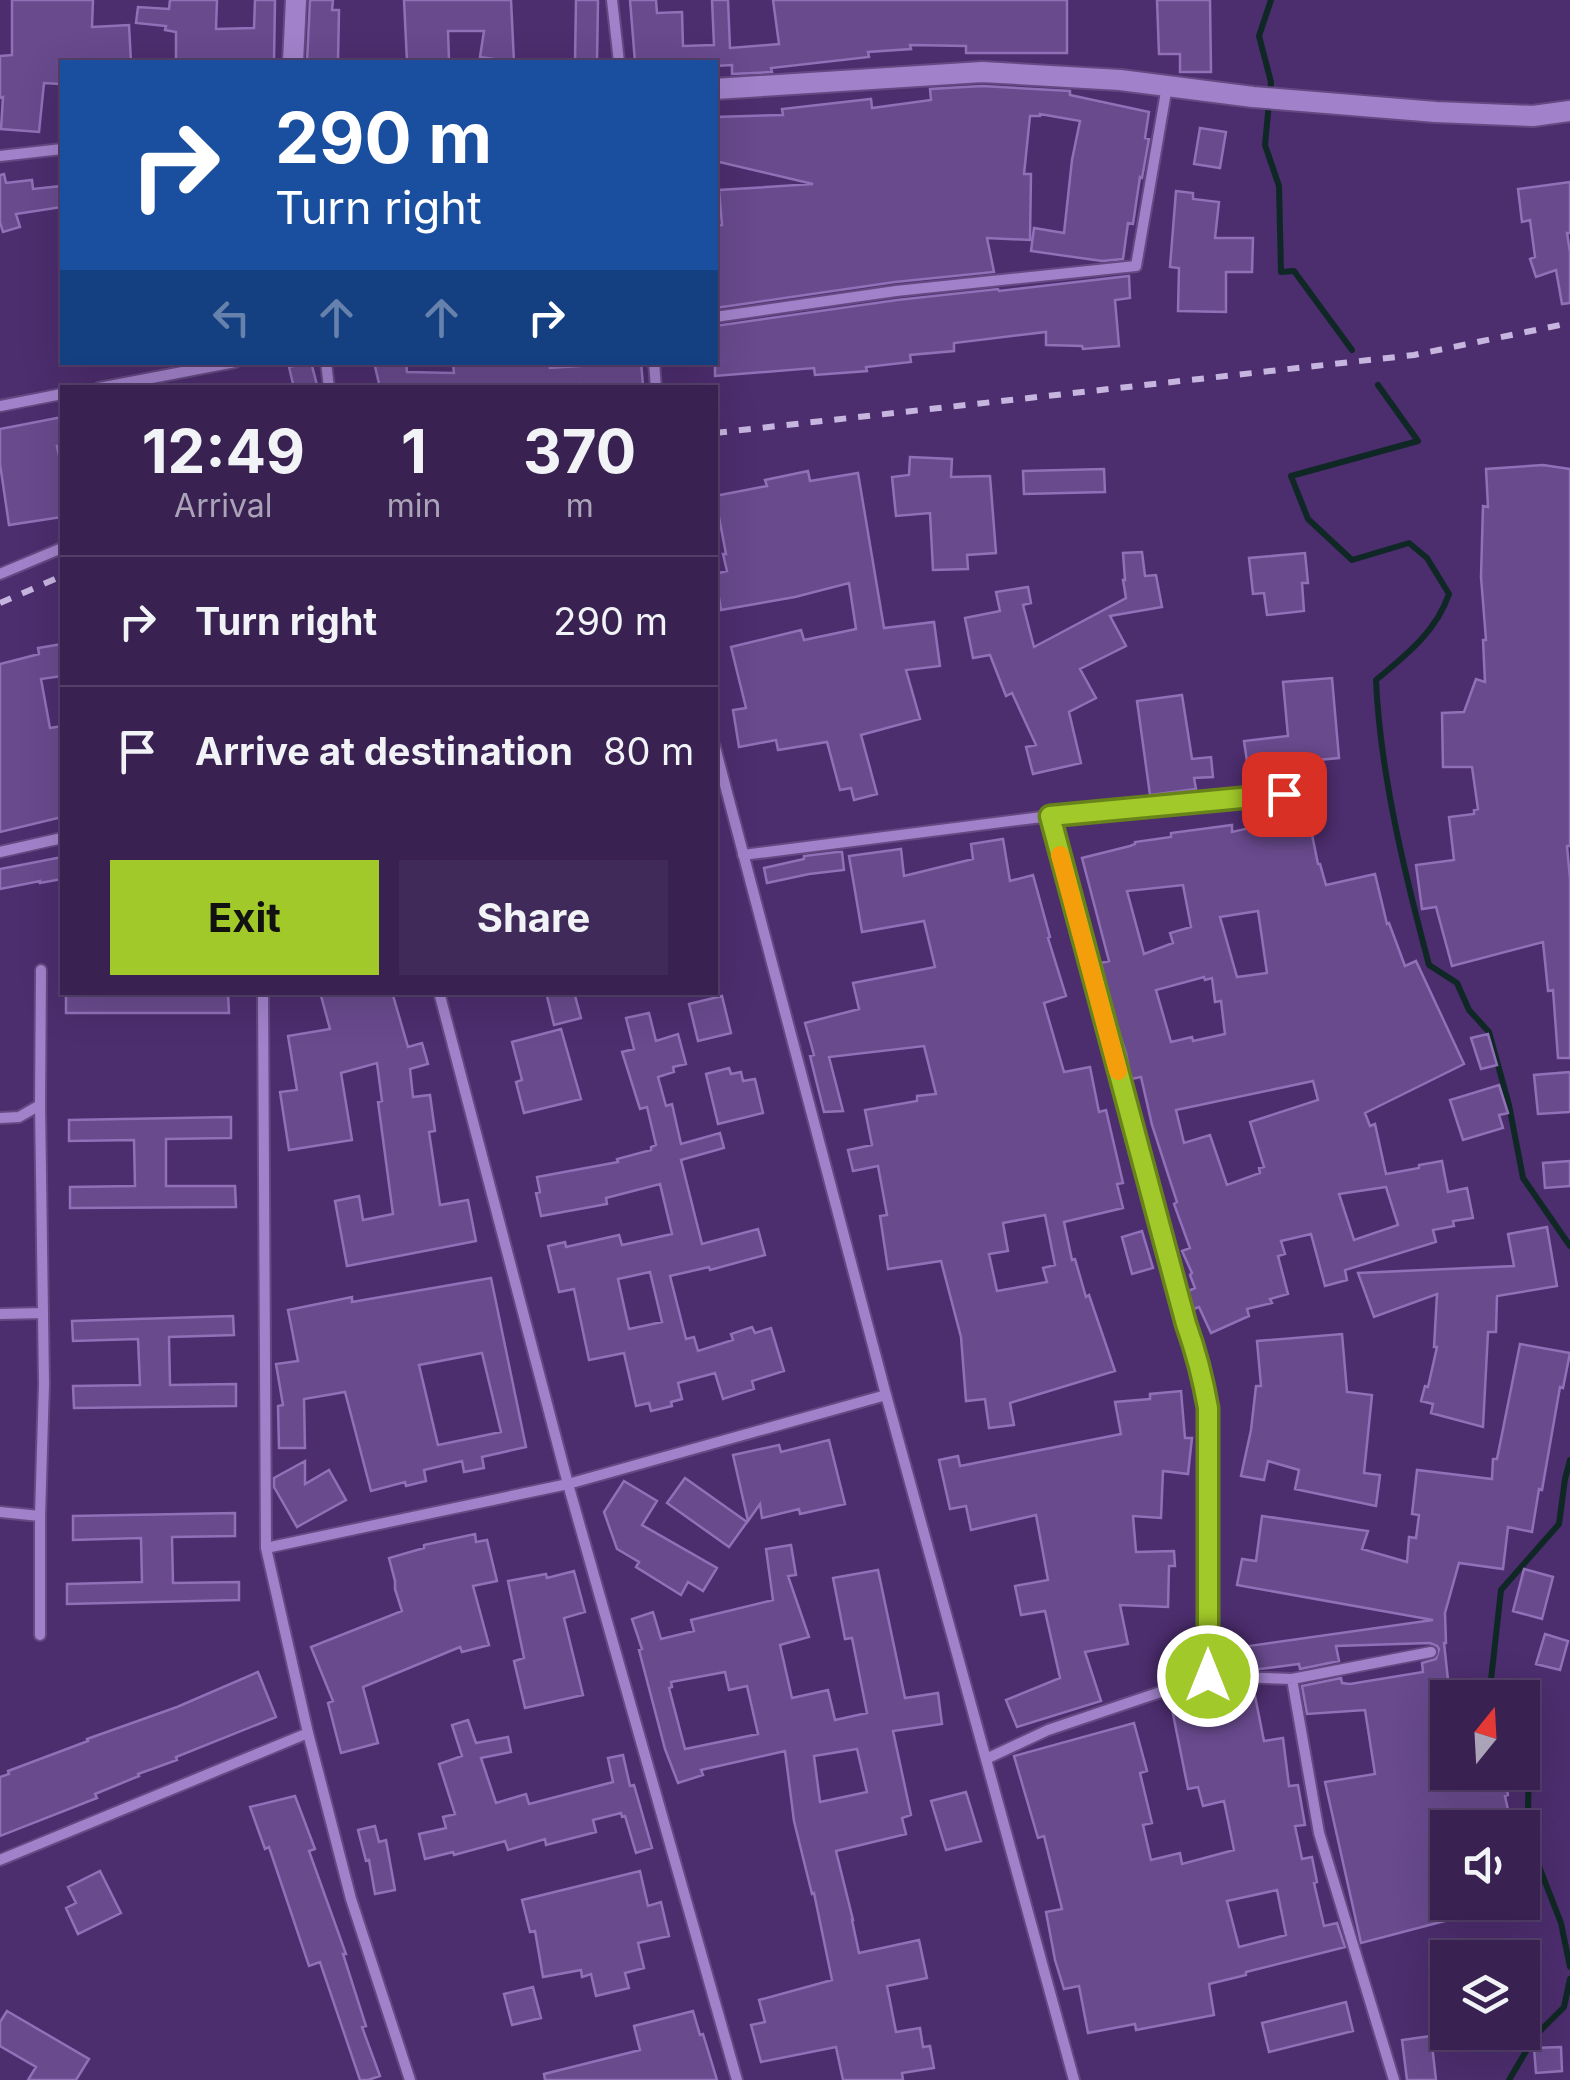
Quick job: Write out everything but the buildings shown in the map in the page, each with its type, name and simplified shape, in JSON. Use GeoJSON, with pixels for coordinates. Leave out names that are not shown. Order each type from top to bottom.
{"type":"FeatureCollection","features":[{"type":"Feature","properties":{"kind":"street"},"geometry":{"type":"LineString","coordinates":[[293,60],[296,0]]}},
{"type":"Feature","properties":{"kind":"street"},"geometry":{"type":"LineString","coordinates":[[612,0],[618,60]]}},
{"type":"Feature","properties":{"kind":"street"},"geometry":{"type":"LineString","coordinates":[[718,89],[982,72],[1120,80],[1252,97],[1436,112],[1533,116],[1570,112]]}},
{"type":"Feature","properties":{"kind":"street"},"geometry":{"type":"LineString","coordinates":[[718,317],[896,291],[1136,266],[1167,86]]}},
{"type":"Feature","properties":{"kind":"street"},"geometry":{"type":"LineString","coordinates":[[0,156],[60,149]]}},
{"type":"Feature","properties":{"kind":"street"},"geometry":{"type":"LineString","coordinates":[[114,385],[220,365]]}},
{"type":"Feature","properties":{"kind":"street"},"geometry":{"type":"LineString","coordinates":[[0,406],[60,394]]}},
{"type":"Feature","properties":{"kind":"street"},"geometry":{"type":"LineString","coordinates":[[0,574],[60,549]]}},
{"type":"Feature","properties":{"kind":"street"},"geometry":{"type":"LineString","coordinates":[[718,759],[886,1394],[1074,2080]]}},
{"type":"Feature","properties":{"kind":"street"},"geometry":{"type":"LineString","coordinates":[[743,855],[1050,816],[1284,794]]}},
{"type":"Feature","properties":{"kind":"street"},"geometry":{"type":"LineString","coordinates":[[1050,816],[1186,1324],[1200,1362],[1208,1408],[1208,1676]]}},
{"type":"Feature","properties":{"kind":"street"},"geometry":{"type":"LineString","coordinates":[[0,852],[60,838]]}},
{"type":"Feature","properties":{"kind":"street"},"geometry":{"type":"LineString","coordinates":[[40,1635],[44,1384],[42,970]]}},
{"type":"Feature","properties":{"kind":"street"},"geometry":{"type":"LineString","coordinates":[[263,995],[266,1548],[351,1899],[410,2080]]}},
{"type":"Feature","properties":{"kind":"street"},"geometry":{"type":"LineString","coordinates":[[440,995],[568,1484],[737,2080]]}},
{"type":"Feature","properties":{"kind":"street"},"geometry":{"type":"LineString","coordinates":[[0,1118],[19,1117],[40,1105]]}},
{"type":"Feature","properties":{"kind":"street"},"geometry":{"type":"LineString","coordinates":[[0,1314],[43,1313]]}},
{"type":"Feature","properties":{"kind":"street"},"geometry":{"type":"LineString","coordinates":[[266,1548],[568,1484],[886,1394]]}},
{"type":"Feature","properties":{"kind":"street"},"geometry":{"type":"LineString","coordinates":[[0,1512],[40,1516]]}},
{"type":"Feature","properties":{"kind":"street"},"geometry":{"type":"LineString","coordinates":[[986,1758],[1048,1730],[1208,1676],[1292,1679],[1432,1652]]}},
{"type":"Feature","properties":{"kind":"street"},"geometry":{"type":"LineString","coordinates":[[1292,1679],[1319,1833],[1394,2080]]}},
{"type":"Feature","properties":{"kind":"street"},"geometry":{"type":"LineString","coordinates":[[0,1860],[308,1733]]}},
{"type":"Feature","properties":{"kind":"waterway"},"geometry":{"type":"LineString","coordinates":[[1271,0],[1259,36],[1271,82],[1265,145],[1279,186],[1281,272],[1294,271],[1352,350]]}},
{"type":"Feature","properties":{"kind":"waterway"},"geometry":{"type":"LineString","coordinates":[[1378,385],[1418,441],[1291,476],[1308,519],[1352,560],[1409,543],[1427,558],[1449,594],[1428,631],[1376,680],[1388,787],[1429,965],[1457,983],[1469,1010],[1489,1032],[1523,1178],[1570,1246]]}},
{"type":"Feature","properties":{"kind":"waterway"},"geometry":{"type":"LineString","coordinates":[[1491,1680],[1501,1590],[1559,1524],[1570,1460]]}},
{"type":"Feature","properties":{"kind":"waterway"},"geometry":{"type":"LineString","coordinates":[[1528,1790],[1528,1811],[1540,1869],[1561,1923],[1570,1967]]}},
{"type":"Feature","properties":{"kind":"waterway"},"geometry":{"type":"LineString","coordinates":[[1509,2080],[1535,2036],[1564,2007],[1570,1979]]}},
{"type":"Feature","properties":{"kind":"railway"},"geometry":{"type":"LineString","coordinates":[[718,433],[1414,355],[1570,323]]}},
{"type":"Feature","properties":{"kind":"railway"},"geometry":{"type":"LineString","coordinates":[[0,603],[60,577]]}},
{"type":"Feature","properties":{"kind":"slow traffic"},"geometry":{"type":"LineString","coordinates":[[1060,855],[1118,1071]]}},
{"type":"Feature","properties":{"kind":"route"},"geometry":{"type":"LineString","coordinates":[[1208,1676],[1208,1408],[1200,1362],[1186,1324],[1050,816],[1284,794]]}}]}
